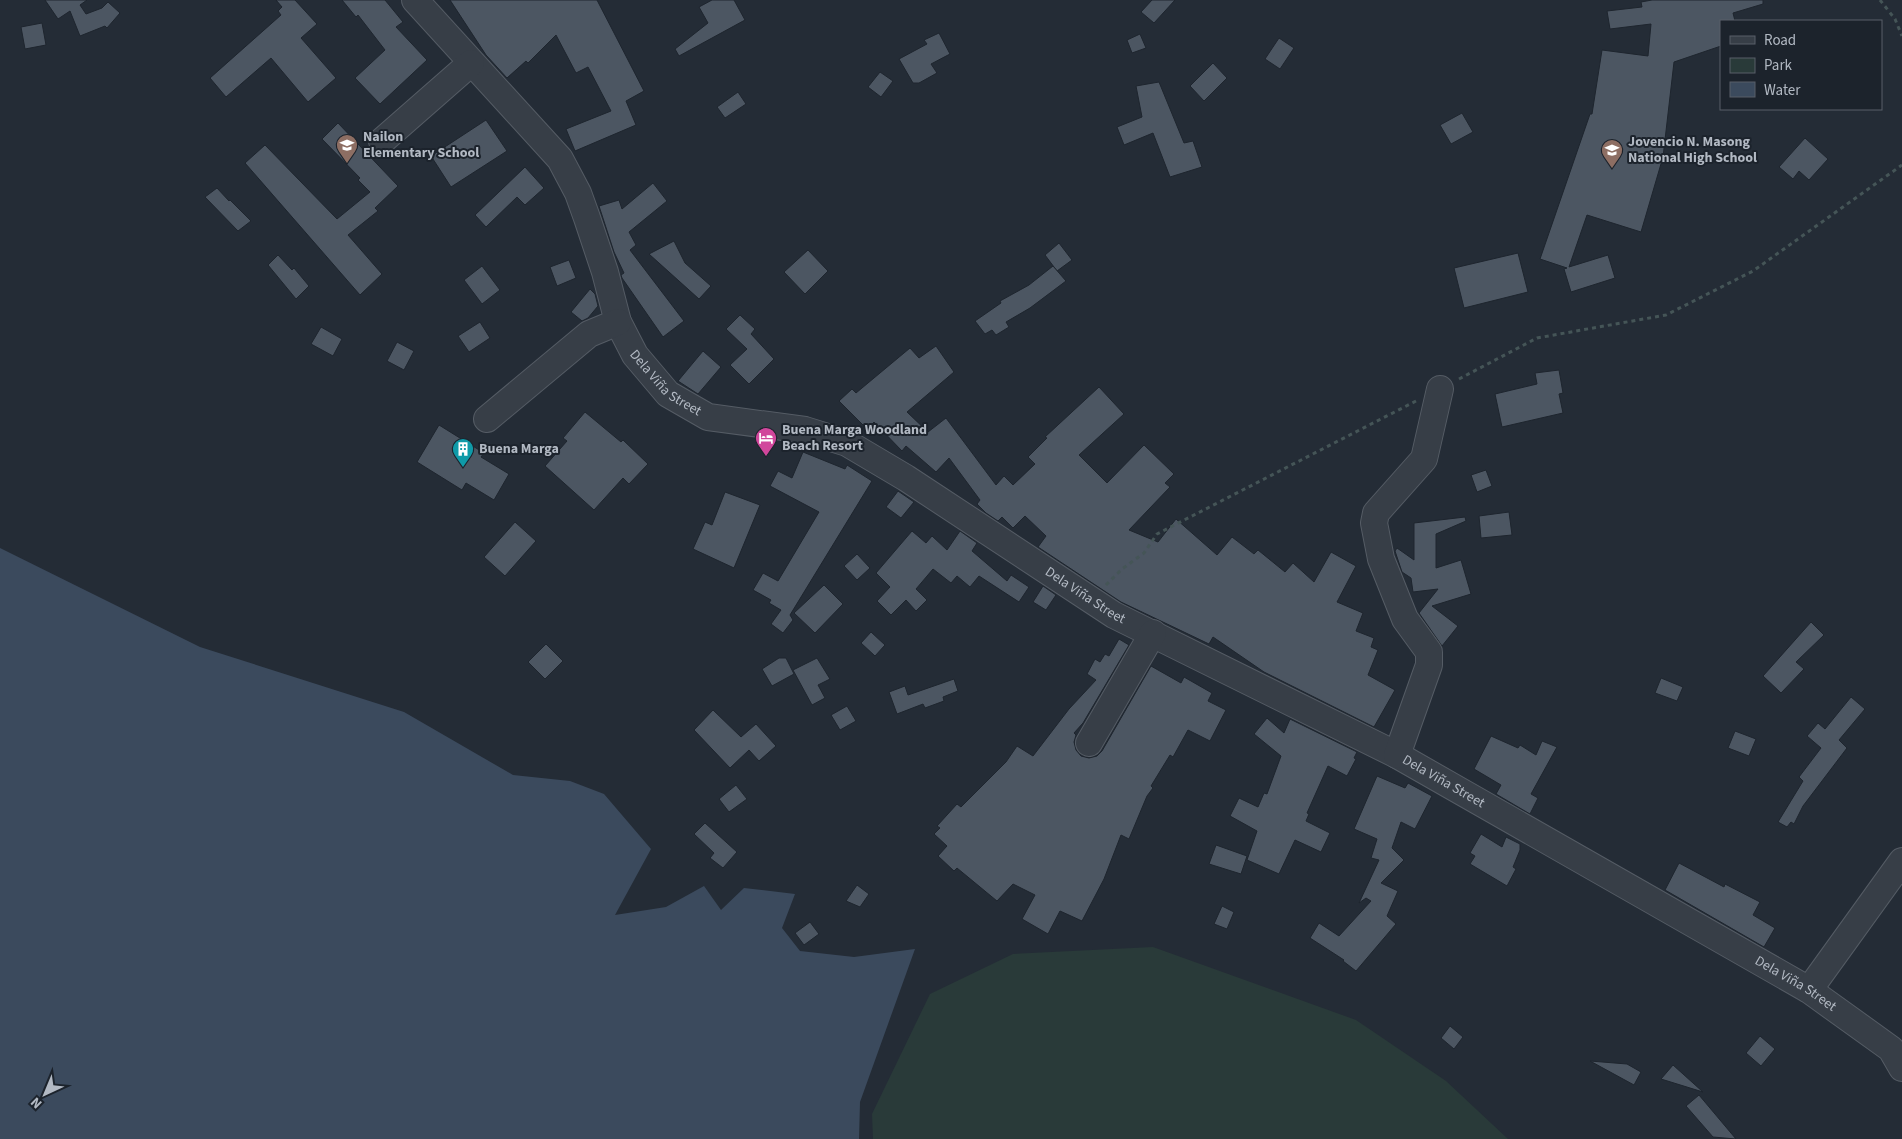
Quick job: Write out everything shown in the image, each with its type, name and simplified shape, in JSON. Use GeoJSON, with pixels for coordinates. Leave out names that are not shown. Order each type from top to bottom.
{"type":"FeatureCollection","features":[{"type":"Feature","properties":{"kind":"street","name":"Dela Viña Street"},"geometry":{"type":"LineString","coordinates":[[415,0],[560,159],[584,209],[605,272],[618,322],[635,355],[668,394],[708,417],[805,430],[847,443],[906,478],[1090,601],[1397,755],[1809,990],[1891,1049],[1902,1068]]}},
{"type":"Feature","properties":{"kind":"street"},"geometry":{"type":"LineString","coordinates":[[382,141],[471,63]]}},
{"type":"Feature","properties":{"kind":"street"},"geometry":{"type":"LineString","coordinates":[[487,418],[588,334],[618,322]]}},
{"type":"Feature","properties":{"kind":"street"},"geometry":{"type":"LineString","coordinates":[[1397,755],[1429,665],[1429,652],[1405,619],[1381,559],[1374,524],[1376,513],[1424,459],[1440,389]]}},
{"type":"Feature","properties":{"kind":"street"},"geometry":{"type":"LineString","coordinates":[[1089,743],[1153,633]]}},
{"type":"Feature","properties":{"kind":"street"},"geometry":{"type":"LineString","coordinates":[[1809,990],[1902,860]]}},
{"type":"Feature","properties":{"kind":"path"},"geometry":{"type":"LineString","coordinates":[[1880,0],[1895,19],[1902,36]]}},
{"type":"Feature","properties":{"kind":"path"},"geometry":{"type":"LineString","coordinates":[[1090,601],[1122,569],[1144,553],[1157,534],[1537,338],[1666,315],[1753,271],[1902,165]]}},
{"type":"Feature","properties":{"kind":"green space"},"geometry":{"type":"Polygon","coordinates":[[[1153,947],[1356,1020],[1446,1081],[1508,1139],[873,1139],[872,1114],[930,994],[1013,954],[1153,947]]]}},
{"type":"Feature","properties":{"kind":"water"},"geometry":{"type":"Polygon","coordinates":[[[0,548],[200,647],[404,712],[513,775],[570,781],[604,794],[651,849],[615,915],[666,907],[704,886],[721,910],[744,888],[795,894],[782,928],[800,951],[854,957],[915,949],[860,1102],[859,1139],[0,1139],[0,548]]]}},
{"type":"Feature","properties":{"kind":"building"},"geometry":{"type":"Polygon","coordinates":[[[45,0],[87,0],[80,5],[86,14],[102,8],[108,2],[120,13],[107,28],[105,26],[80,36],[70,11],[58,19],[45,0]]]}},
{"type":"Feature","properties":{"kind":"building"},"geometry":{"type":"Polygon","coordinates":[[[276,0],[295,0],[317,24],[301,38],[336,78],[308,102],[271,58],[226,97],[210,78],[281,15],[278,11],[282,7],[276,0]]]}},
{"type":"Feature","properties":{"kind":"building"},"geometry":{"type":"Polygon","coordinates":[[[342,0],[385,0],[403,22],[396,27],[427,60],[380,104],[355,78],[385,50],[358,15],[356,17],[342,0]]]}},
{"type":"Feature","properties":{"kind":"building"},"geometry":{"type":"Polygon","coordinates":[[[450,0],[597,0],[644,91],[626,101],[636,125],[575,151],[566,129],[611,111],[588,67],[576,73],[556,35],[528,63],[526,61],[507,78],[486,55],[450,0]]]}},
{"type":"Feature","properties":{"kind":"building"},"geometry":{"type":"Polygon","coordinates":[[[712,0],[734,0],[745,20],[679,56],[675,49],[708,23],[699,7],[712,0]]]}},
{"type":"Feature","properties":{"kind":"building"},"geometry":{"type":"Polygon","coordinates":[[[1152,0],[1175,0],[1154,23],[1141,12],[1152,0]]]}},
{"type":"Feature","properties":{"kind":"building"},"geometry":{"type":"Polygon","coordinates":[[[1652,0],[1763,0],[1763,4],[1733,13],[1735,20],[1720,20],[1720,46],[1674,62],[1663,157],[1641,232],[1587,215],[1569,267],[1608,255],[1615,278],[1571,292],[1564,269],[1567,268],[1540,259],[1590,114],[1592,114],[1602,50],[1648,56],[1651,24],[1610,29],[1607,11],[1642,7],[1641,2],[1652,0]]]}},
{"type":"Feature","properties":{"kind":"building"},"geometry":{"type":"Polygon","coordinates":[[[42,23],[46,45],[25,49],[21,27],[42,23]]]}},
{"type":"Feature","properties":{"kind":"building"},"geometry":{"type":"Polygon","coordinates":[[[939,33],[950,54],[931,64],[937,73],[919,83],[913,83],[899,59],[927,44],[924,40],[939,33]]]}},
{"type":"Feature","properties":{"kind":"building"},"geometry":{"type":"Polygon","coordinates":[[[1140,34],[1146,48],[1132,53],[1127,40],[1140,34]]]}},
{"type":"Feature","properties":{"kind":"building"},"geometry":{"type":"Polygon","coordinates":[[[1279,38],[1294,48],[1280,69],[1265,59],[1279,38]]]}},
{"type":"Feature","properties":{"kind":"building"},"geometry":{"type":"Polygon","coordinates":[[[1213,63],[1227,78],[1204,101],[1190,86],[1213,63]]]}},
{"type":"Feature","properties":{"kind":"building"},"geometry":{"type":"Polygon","coordinates":[[[880,72],[893,81],[881,97],[868,87],[880,72]]]}},
{"type":"Feature","properties":{"kind":"building"},"geometry":{"type":"Polygon","coordinates":[[[1159,82],[1184,143],[1193,141],[1202,167],[1170,177],[1153,133],[1124,145],[1117,127],[1142,117],[1136,86],[1159,82]]]}},
{"type":"Feature","properties":{"kind":"building"},"geometry":{"type":"Polygon","coordinates":[[[738,92],[746,104],[725,118],[717,107],[738,92]]]}},
{"type":"Feature","properties":{"kind":"building"},"geometry":{"type":"Polygon","coordinates":[[[1462,113],[1473,132],[1451,144],[1440,125],[1462,113]]]}},
{"type":"Feature","properties":{"kind":"building"},"geometry":{"type":"Polygon","coordinates":[[[486,120],[507,151],[451,187],[431,156],[486,120]]]}},
{"type":"Feature","properties":{"kind":"building"},"geometry":{"type":"Polygon","coordinates":[[[338,123],[398,186],[375,208],[378,211],[348,235],[382,274],[360,295],[245,163],[265,145],[337,219],[370,192],[358,180],[360,178],[322,139],[338,123]]]}},
{"type":"Feature","properties":{"kind":"building"},"geometry":{"type":"Polygon","coordinates":[[[1805,138],[1828,159],[1809,180],[1799,171],[1793,179],[1779,167],[1805,138]]]}},
{"type":"Feature","properties":{"kind":"building"},"geometry":{"type":"Polygon","coordinates":[[[525,167],[544,188],[525,205],[517,197],[486,227],[475,215],[525,167]]]}},
{"type":"Feature","properties":{"kind":"building"},"geometry":{"type":"Polygon","coordinates":[[[653,183],[667,201],[629,232],[636,245],[630,250],[684,321],[663,337],[622,278],[621,275],[624,273],[614,252],[599,206],[619,200],[622,209],[653,183]]]}},
{"type":"Feature","properties":{"kind":"building"},"geometry":{"type":"Polygon","coordinates":[[[217,188],[251,221],[238,231],[205,197],[217,188]]]}},
{"type":"Feature","properties":{"kind":"building"},"geometry":{"type":"Polygon","coordinates":[[[674,241],[685,263],[711,286],[699,299],[649,254],[674,241]]]}},
{"type":"Feature","properties":{"kind":"building"},"geometry":{"type":"Polygon","coordinates":[[[1059,243],[1072,260],[1057,271],[1045,255],[1059,243]]]}},
{"type":"Feature","properties":{"kind":"building"},"geometry":{"type":"Polygon","coordinates":[[[808,250],[828,271],[805,294],[784,272],[808,250]]]}},
{"type":"Feature","properties":{"kind":"building"},"geometry":{"type":"Polygon","coordinates":[[[1518,253],[1528,292],[1464,308],[1454,268],[1518,253]]]}},
{"type":"Feature","properties":{"kind":"building"},"geometry":{"type":"Polygon","coordinates":[[[278,255],[292,270],[294,268],[309,286],[296,299],[268,265],[278,255]]]}},
{"type":"Feature","properties":{"kind":"building"},"geometry":{"type":"Polygon","coordinates":[[[569,260],[576,278],[557,286],[550,267],[569,260]]]}},
{"type":"Feature","properties":{"kind":"building"},"geometry":{"type":"Polygon","coordinates":[[[482,266],[500,290],[482,304],[464,280],[482,266]]]}},
{"type":"Feature","properties":{"kind":"building"},"geometry":{"type":"Polygon","coordinates":[[[1053,266],[1066,281],[1030,308],[1006,322],[1009,327],[996,335],[992,330],[985,334],[975,321],[1001,303],[1000,301],[1029,285],[1053,266]]]}},
{"type":"Feature","properties":{"kind":"building"},"geometry":{"type":"Polygon","coordinates":[[[590,289],[595,294],[598,306],[588,318],[582,321],[571,312],[590,289]]]}},
{"type":"Feature","properties":{"kind":"building"},"geometry":{"type":"Polygon","coordinates":[[[740,315],[755,329],[751,334],[774,359],[749,384],[730,365],[747,349],[726,329],[740,315]]]}},
{"type":"Feature","properties":{"kind":"building"},"geometry":{"type":"Polygon","coordinates":[[[480,322],[490,338],[469,352],[458,336],[480,322]]]}},
{"type":"Feature","properties":{"kind":"building"},"geometry":{"type":"Polygon","coordinates":[[[321,327],[342,339],[333,356],[311,344],[321,327]]]}},
{"type":"Feature","properties":{"kind":"building"},"geometry":{"type":"Polygon","coordinates":[[[397,342],[414,351],[404,370],[387,361],[397,342]]]}},
{"type":"Feature","properties":{"kind":"building"},"geometry":{"type":"Polygon","coordinates":[[[936,346],[954,372],[907,412],[928,432],[946,418],[996,485],[1004,476],[1013,485],[1035,464],[1028,457],[1047,438],[1045,437],[1099,387],[1124,414],[1079,455],[1107,483],[1144,445],[1174,474],[1165,483],[1170,487],[1129,530],[1158,542],[1176,519],[1217,555],[1232,537],[1254,554],[1258,550],[1285,572],[1293,563],[1314,582],[1331,552],[1356,566],[1337,602],[1363,613],[1356,631],[1374,638],[1371,647],[1378,650],[1368,675],[1395,690],[1374,727],[1264,672],[1213,637],[1209,644],[1121,602],[1038,547],[1046,536],[1025,516],[1013,528],[1002,517],[998,521],[986,513],[977,504],[980,500],[949,458],[936,472],[906,446],[902,451],[874,422],[867,429],[839,401],[852,389],[856,393],[910,348],[919,358],[936,346]]]}},
{"type":"Feature","properties":{"kind":"building"},"geometry":{"type":"Polygon","coordinates":[[[703,351],[721,367],[698,394],[678,381],[703,351]]]}},
{"type":"Feature","properties":{"kind":"building"},"geometry":{"type":"Polygon","coordinates":[[[1559,370],[1563,393],[1559,394],[1563,413],[1502,427],[1495,394],[1537,384],[1535,373],[1559,370]]]}},
{"type":"Feature","properties":{"kind":"building"},"geometry":{"type":"Polygon","coordinates":[[[585,412],[621,442],[623,440],[648,464],[629,484],[623,478],[594,510],[545,466],[567,441],[563,438],[585,412]]]}},
{"type":"Feature","properties":{"kind":"building","name":"Buena Marga"},"geometry":{"type":"Polygon","coordinates":[[[439,425],[484,453],[481,457],[509,474],[494,500],[466,483],[462,490],[417,462],[439,425]]]}},
{"type":"Feature","properties":{"kind":"building"},"geometry":{"type":"Polygon","coordinates":[[[803,452],[845,469],[847,465],[872,481],[790,615],[793,620],[783,633],[771,624],[781,610],[769,603],[771,600],[753,590],[763,573],[778,581],[819,512],[770,486],[778,471],[792,478],[803,452]]]}},
{"type":"Feature","properties":{"kind":"building"},"geometry":{"type":"Polygon","coordinates":[[[1486,470],[1492,486],[1477,492],[1471,475],[1486,470]]]}},
{"type":"Feature","properties":{"kind":"building"},"geometry":{"type":"Polygon","coordinates":[[[898,491],[914,502],[901,518],[886,507],[898,491]]]}},
{"type":"Feature","properties":{"kind":"building"},"geometry":{"type":"Polygon","coordinates":[[[725,492],[760,505],[734,568],[693,549],[705,522],[712,525],[725,492]]]}},
{"type":"Feature","properties":{"kind":"building"},"geometry":{"type":"Polygon","coordinates":[[[1509,512],[1512,535],[1481,538],[1479,516],[1509,512]]]}},
{"type":"Feature","properties":{"kind":"building"},"geometry":{"type":"Polygon","coordinates":[[[1465,517],[1466,521],[1436,534],[1436,568],[1461,560],[1471,594],[1432,606],[1458,626],[1442,646],[1419,613],[1438,589],[1413,592],[1411,578],[1402,572],[1395,551],[1397,548],[1414,560],[1414,523],[1465,517]]]}},
{"type":"Feature","properties":{"kind":"building"},"geometry":{"type":"Polygon","coordinates":[[[515,522],[536,541],[505,576],[484,557],[515,522]]]}},
{"type":"Feature","properties":{"kind":"building"},"geometry":{"type":"Polygon","coordinates":[[[912,531],[926,543],[932,536],[947,550],[960,531],[977,543],[972,551],[1007,581],[1011,575],[1029,587],[1019,602],[979,576],[970,587],[957,576],[951,583],[933,569],[916,589],[927,600],[916,611],[906,600],[891,615],[877,601],[890,587],[876,573],[912,531]]]}},
{"type":"Feature","properties":{"kind":"building"},"geometry":{"type":"Polygon","coordinates":[[[857,554],[870,568],[857,580],[844,566],[857,554]]]}},
{"type":"Feature","properties":{"kind":"building"},"geometry":{"type":"Polygon","coordinates":[[[824,585],[843,604],[815,633],[794,613],[824,585]]]}},
{"type":"Feature","properties":{"kind":"building"},"geometry":{"type":"Polygon","coordinates":[[[1043,586],[1056,595],[1046,610],[1033,602],[1043,586]]]}},
{"type":"Feature","properties":{"kind":"building"},"geometry":{"type":"Polygon","coordinates":[[[1811,622],[1824,635],[1796,662],[1804,669],[1781,693],[1763,676],[1811,622]]]}},
{"type":"Feature","properties":{"kind":"building"},"geometry":{"type":"Polygon","coordinates":[[[871,632],[885,645],[875,656],[861,643],[871,632]]]}},
{"type":"Feature","properties":{"kind":"building"},"geometry":{"type":"Polygon","coordinates":[[[1119,639],[1129,645],[1083,723],[1074,733],[1076,735],[1074,742],[1076,750],[1081,756],[1089,758],[1097,756],[1102,751],[1151,666],[1181,683],[1184,677],[1212,693],[1208,701],[1226,710],[1210,741],[1188,730],[1173,757],[1170,755],[1151,786],[1153,788],[1147,796],[1129,839],[1121,835],[1104,879],[1082,921],[1060,911],[1048,934],[1022,919],[1035,895],[1013,884],[997,901],[957,868],[954,871],[938,856],[947,846],[934,834],[940,828],[937,826],[957,804],[961,807],[1006,762],[1017,746],[1033,756],[1069,709],[1096,680],[1087,674],[1095,659],[1100,662],[1105,654],[1109,656],[1119,639]]]}},
{"type":"Feature","properties":{"kind":"building"},"geometry":{"type":"Polygon","coordinates":[[[546,644],[563,661],[545,679],[528,662],[546,644]]]}},
{"type":"Feature","properties":{"kind":"building"},"geometry":{"type":"Polygon","coordinates":[[[779,658],[786,658],[794,674],[772,686],[762,669],[779,658]]]}},
{"type":"Feature","properties":{"kind":"building"},"geometry":{"type":"Polygon","coordinates":[[[817,658],[830,679],[818,685],[825,698],[812,705],[793,670],[817,658]]]}},
{"type":"Feature","properties":{"kind":"building"},"geometry":{"type":"Polygon","coordinates":[[[1661,678],[1683,687],[1677,701],[1655,693],[1661,678]]]}},
{"type":"Feature","properties":{"kind":"building"},"geometry":{"type":"Polygon","coordinates":[[[954,679],[958,691],[943,697],[944,701],[925,708],[923,704],[897,714],[889,692],[905,686],[908,695],[954,679]]]}},
{"type":"Feature","properties":{"kind":"building"},"geometry":{"type":"Polygon","coordinates":[[[1851,697],[1865,709],[1839,740],[1847,748],[1803,806],[1794,824],[1791,822],[1787,827],[1778,822],[1803,781],[1799,777],[1821,748],[1807,736],[1818,723],[1825,729],[1851,697]]]}},
{"type":"Feature","properties":{"kind":"building"},"geometry":{"type":"Polygon","coordinates":[[[847,706],[856,721],[840,730],[831,715],[847,706]]]}},
{"type":"Feature","properties":{"kind":"building"},"geometry":{"type":"Polygon","coordinates":[[[713,710],[741,737],[756,724],[776,746],[759,761],[749,750],[730,768],[694,730],[713,710]]]}},
{"type":"Feature","properties":{"kind":"building"},"geometry":{"type":"Polygon","coordinates":[[[1267,718],[1284,733],[1290,719],[1357,752],[1354,758],[1356,759],[1347,776],[1328,766],[1307,813],[1309,814],[1306,821],[1330,833],[1321,852],[1295,840],[1279,874],[1247,860],[1257,831],[1230,816],[1239,798],[1258,807],[1264,793],[1267,794],[1281,756],[1254,734],[1267,718]]]}},
{"type":"Feature","properties":{"kind":"building"},"geometry":{"type":"Polygon","coordinates":[[[1735,731],[1756,739],[1749,756],[1728,748],[1735,731]]]}},
{"type":"Feature","properties":{"kind":"building"},"geometry":{"type":"Polygon","coordinates":[[[1491,736],[1518,748],[1520,745],[1536,755],[1542,741],[1557,747],[1531,794],[1538,798],[1530,814],[1496,794],[1501,785],[1474,769],[1491,736]]]}},
{"type":"Feature","properties":{"kind":"building"},"geometry":{"type":"Polygon","coordinates":[[[1377,776],[1405,788],[1408,783],[1432,796],[1415,829],[1401,822],[1392,848],[1404,860],[1381,883],[1398,891],[1387,916],[1396,924],[1356,971],[1344,960],[1310,938],[1319,923],[1339,936],[1371,901],[1366,898],[1359,903],[1379,860],[1371,858],[1377,839],[1354,829],[1377,776]]]}},
{"type":"Feature","properties":{"kind":"building"},"geometry":{"type":"Polygon","coordinates":[[[736,785],[747,799],[729,812],[719,799],[736,785]]]}},
{"type":"Feature","properties":{"kind":"building"},"geometry":{"type":"Polygon","coordinates":[[[705,823],[737,852],[723,868],[710,858],[714,853],[694,834],[705,823]]]}},
{"type":"Feature","properties":{"kind":"building"},"geometry":{"type":"Polygon","coordinates":[[[1481,834],[1502,847],[1506,837],[1520,844],[1520,850],[1513,867],[1516,869],[1507,886],[1470,864],[1475,856],[1470,853],[1481,834]]]}},
{"type":"Feature","properties":{"kind":"building"},"geometry":{"type":"Polygon","coordinates":[[[1216,845],[1247,856],[1241,874],[1209,864],[1216,845]]]}},
{"type":"Feature","properties":{"kind":"building"},"geometry":{"type":"Polygon","coordinates":[[[1679,863],[1724,887],[1725,884],[1760,902],[1753,915],[1775,928],[1764,947],[1665,890],[1679,863]]]}},
{"type":"Feature","properties":{"kind":"building"},"geometry":{"type":"Polygon","coordinates":[[[857,885],[869,894],[860,907],[846,901],[857,885]]]}},
{"type":"Feature","properties":{"kind":"building"},"geometry":{"type":"Polygon","coordinates":[[[1222,906],[1234,912],[1227,929],[1214,924],[1222,906]]]}},
{"type":"Feature","properties":{"kind":"building"},"geometry":{"type":"Polygon","coordinates":[[[810,922],[819,934],[804,945],[795,933],[810,922]]]}},
{"type":"Feature","properties":{"kind":"building"},"geometry":{"type":"Polygon","coordinates":[[[1450,1026],[1463,1037],[1454,1049],[1441,1038],[1450,1026]]]}},
{"type":"Feature","properties":{"kind":"building"},"geometry":{"type":"Polygon","coordinates":[[[1760,1036],[1775,1049],[1761,1066],[1746,1053],[1760,1036]]]}},
{"type":"Feature","properties":{"kind":"building"},"geometry":{"type":"Polygon","coordinates":[[[1590,1061],[1627,1064],[1641,1072],[1634,1085],[1590,1061]]]}},
{"type":"Feature","properties":{"kind":"building"},"geometry":{"type":"Polygon","coordinates":[[[1673,1065],[1703,1092],[1661,1079],[1673,1065]]]}},
{"type":"Feature","properties":{"kind":"building"},"geometry":{"type":"Polygon","coordinates":[[[1699,1095],[1736,1139],[1713,1137],[1686,1106],[1699,1095]]]}},
{"type":"Feature","properties":{"kind":"place","name":"Nailon Elementary School"},"geometry":{"type":"Point","coordinates":[347,164]}},
{"type":"Feature","properties":{"kind":"place","name":"Jovencio N. Masong National High School"},"geometry":{"type":"Point","coordinates":[1612,169]}},
{"type":"Feature","properties":{"kind":"place","name":"Buena Marga Woodland Beach Resort"},"geometry":{"type":"Point","coordinates":[766,457]}},
{"type":"Feature","properties":{"kind":"place","name":"Buena Marga"},"geometry":{"type":"Point","coordinates":[463,468]}}]}
